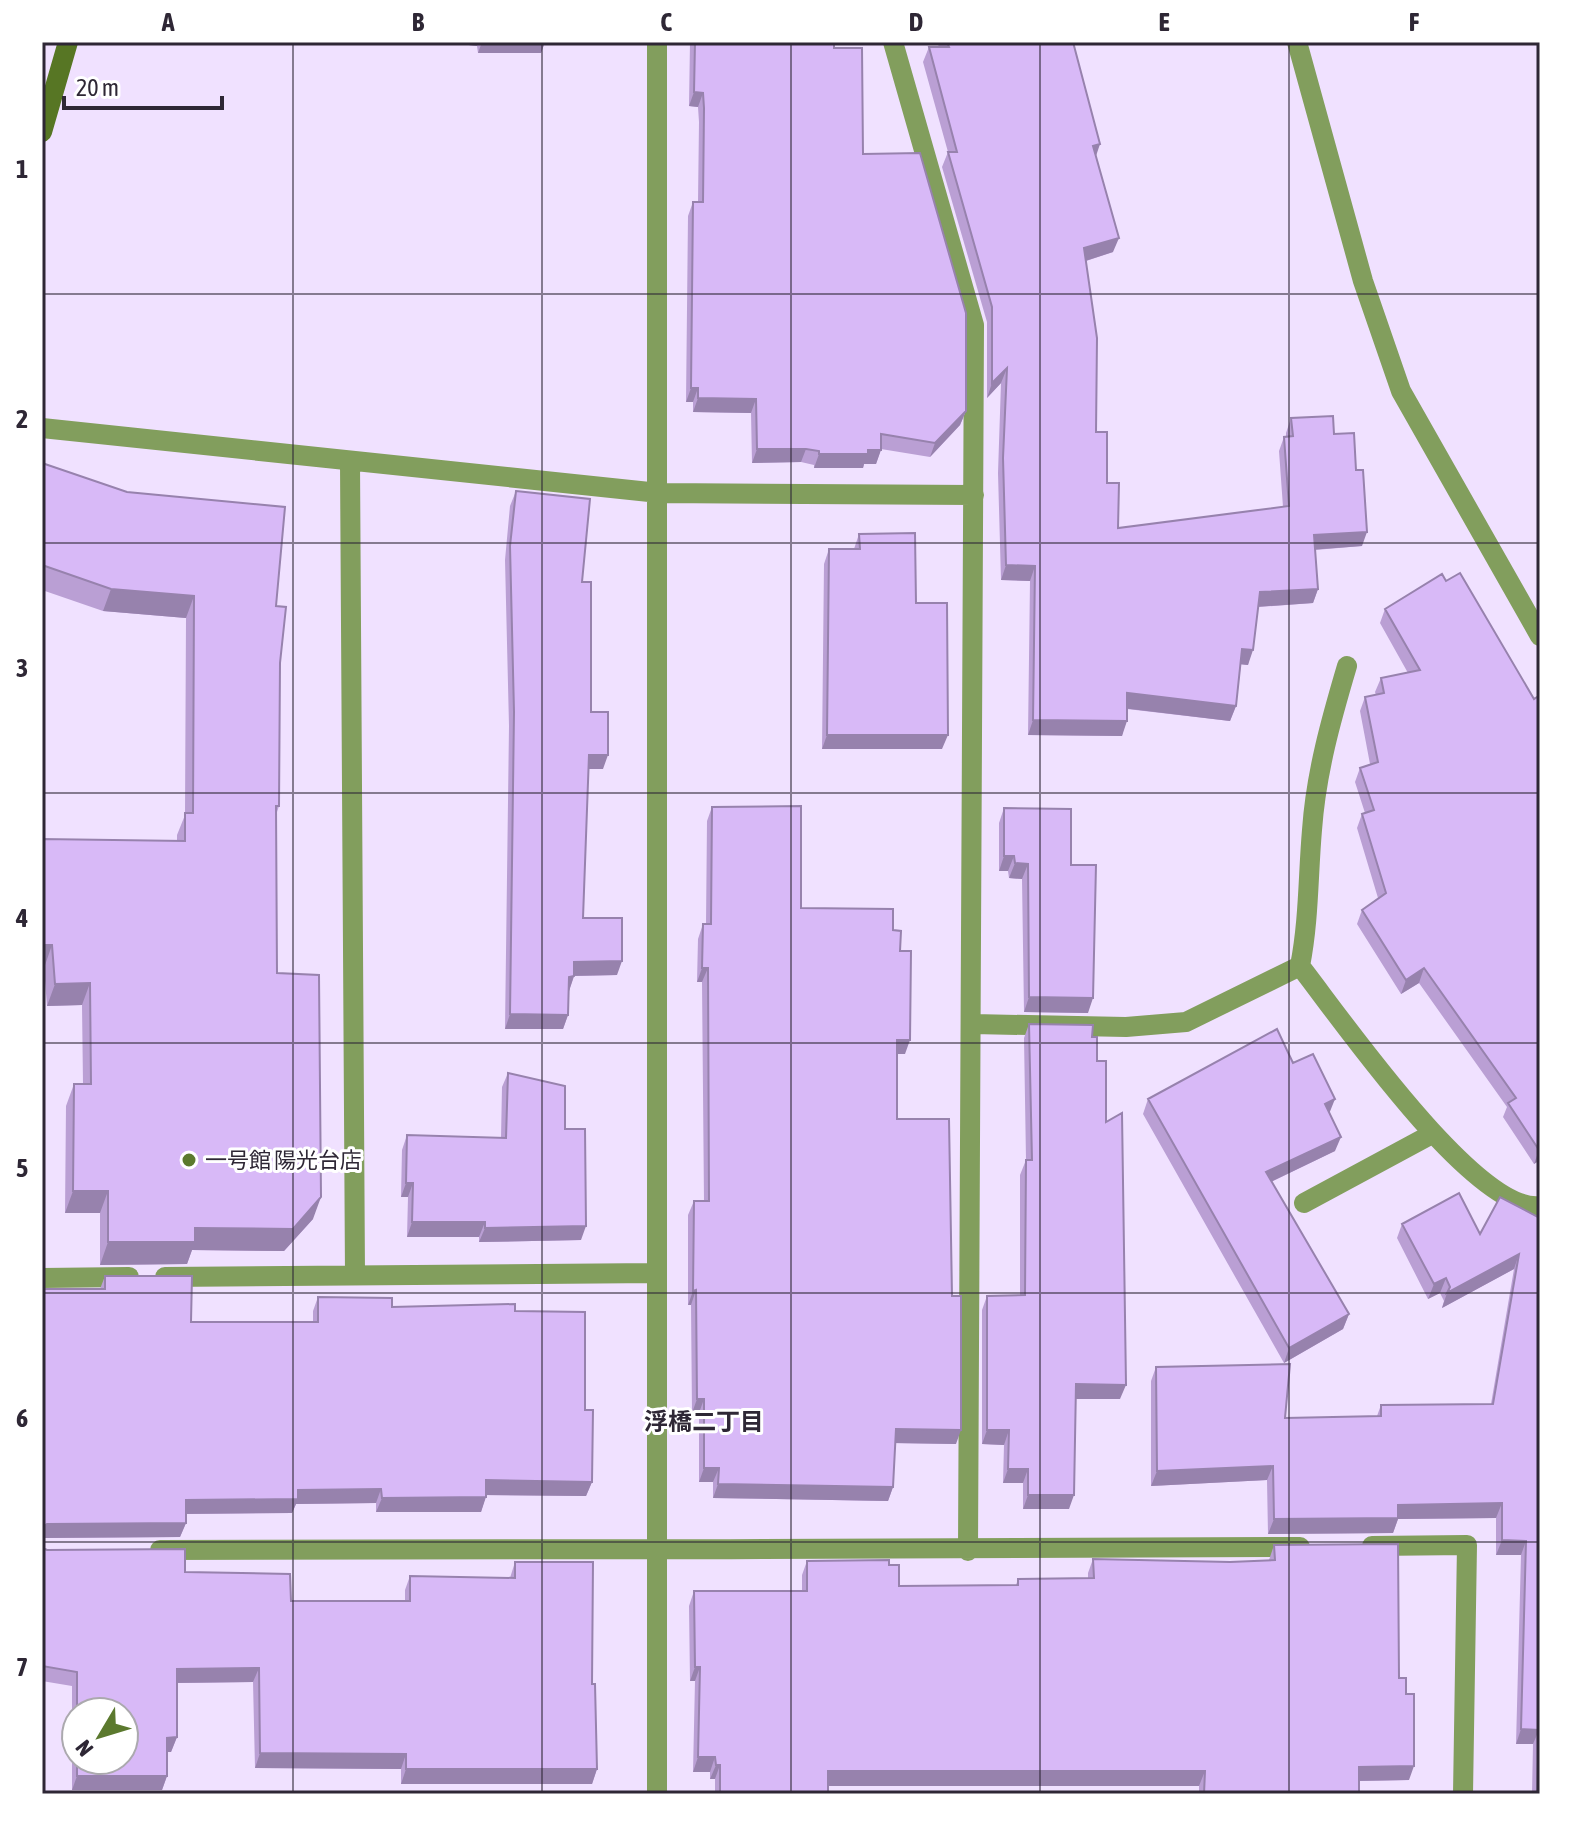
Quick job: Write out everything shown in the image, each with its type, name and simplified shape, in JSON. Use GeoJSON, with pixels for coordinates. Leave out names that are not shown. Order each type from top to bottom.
{"type":"FeatureCollection","features":[{"type":"Feature","properties":{"kind":"street"},"geometry":{"type":"LineString","coordinates":[[42,132],[68,42]]}},
{"type":"Feature","properties":{"kind":"street"},"geometry":{"type":"LineString","coordinates":[[657,42],[657,1794]]}},
{"type":"Feature","properties":{"kind":"street"},"geometry":{"type":"LineString","coordinates":[[893,42],[974,325],[973,1024],[968,1551]]}},
{"type":"Feature","properties":{"kind":"street"},"geometry":{"type":"LineString","coordinates":[[1297,42],[1363,281],[1401,391],[1540,636]]}},
{"type":"Feature","properties":{"kind":"street"},"geometry":{"type":"LineString","coordinates":[[42,428],[659,493],[974,495]]}},
{"type":"Feature","properties":{"kind":"street"},"geometry":{"type":"LineString","coordinates":[[350,462],[355,1274]]}},
{"type":"Feature","properties":{"kind":"street"},"geometry":{"type":"LineString","coordinates":[[1347,666],[1328,729],[1318,779],[1311,831],[1309,921],[1300,966],[1432,1134],[1473,1175],[1496,1192],[1533,1207],[1540,1206]]}},
{"type":"Feature","properties":{"kind":"street"},"geometry":{"type":"LineString","coordinates":[[973,1024],[1126,1027],[1186,1022],[1300,966]]}},
{"type":"Feature","properties":{"kind":"street"},"geometry":{"type":"LineString","coordinates":[[1304,1203],[1432,1134]]}},
{"type":"Feature","properties":{"kind":"street"},"geometry":{"type":"LineString","coordinates":[[42,1278],[657,1273]]}},
{"type":"Feature","properties":{"kind":"street"},"geometry":{"type":"LineString","coordinates":[[1358,1546],[1467,1545],[1463,1794]]}},
{"type":"Feature","properties":{"kind":"street"},"geometry":{"type":"LineString","coordinates":[[137,1550],[659,1547],[968,1551],[1326,1547]]}},
{"type":"Feature","properties":{"kind":"building"},"geometry":{"type":"Polygon","coordinates":[[[695,42],[834,42],[834,48],[862,48],[863,154],[920,153],[966,313],[966,411],[935,443],[881,434],[881,450],[868,450],[868,454],[757,449],[756,399],[698,398],[698,388],[691,388],[693,202],[703,202],[704,108],[703,93],[694,92],[695,42]]]}},
{"type":"Feature","properties":{"kind":"building"},"geometry":{"type":"Polygon","coordinates":[[[947,42],[1073,42],[1100,144],[1093,146],[1119,238],[1084,248],[1097,338],[1096,432],[1107,432],[1107,483],[1119,483],[1118,528],[1289,506],[1284,437],[1293,436],[1291,418],[1333,416],[1334,434],[1354,433],[1356,470],[1363,470],[1367,532],[1314,535],[1318,589],[1260,592],[1253,650],[1242,649],[1236,706],[1127,693],[1127,721],[1033,720],[1035,566],[1006,565],[1003,458],[1007,368],[992,383],[992,307],[948,152],[957,152],[929,47],[949,47],[947,42]]]}},
{"type":"Feature","properties":{"kind":"building"},"geometry":{"type":"Polygon","coordinates":[[[42,463],[127,492],[285,507],[276,606],[286,607],[280,663],[279,806],[276,806],[277,973],[319,975],[321,1197],[293,1229],[195,1228],[195,1242],[108,1242],[108,1191],[73,1191],[74,1084],[91,1084],[90,983],[55,984],[52,945],[42,945],[42,839],[185,841],[185,813],[193,813],[194,596],[111,589],[42,565],[42,463]]]}},
{"type":"Feature","properties":{"kind":"building"},"geometry":{"type":"Polygon","coordinates":[[[516,491],[590,499],[582,582],[591,582],[591,712],[608,712],[608,755],[589,755],[583,918],[622,918],[622,961],[574,962],[574,976],[569,977],[568,1015],[510,1014],[514,712],[510,546],[516,491]]]}},
{"type":"Feature","properties":{"kind":"building"},"geometry":{"type":"Polygon","coordinates":[[[915,533],[916,603],[947,603],[948,735],[827,735],[829,549],[860,549],[859,534],[915,533]]]}},
{"type":"Feature","properties":{"kind":"building"},"geometry":{"type":"Polygon","coordinates":[[[1460,573],[1534,699],[1540,695],[1539,1150],[1508,1103],[1516,1098],[1424,968],[1406,980],[1362,910],[1386,893],[1362,814],[1374,810],[1360,768],[1378,762],[1365,697],[1384,693],[1381,678],[1420,670],[1385,609],[1442,574],[1446,581],[1460,573]]]}},
{"type":"Feature","properties":{"kind":"building"},"geometry":{"type":"Polygon","coordinates":[[[801,806],[801,908],[893,909],[893,930],[901,931],[900,951],[911,951],[910,1040],[897,1040],[897,1119],[949,1119],[952,1296],[961,1296],[961,1430],[896,1429],[893,1487],[718,1484],[719,1468],[704,1468],[704,1399],[697,1399],[694,1201],[709,1201],[708,968],[702,968],[703,924],[711,924],[712,807],[801,806]]]}},
{"type":"Feature","properties":{"kind":"building"},"geometry":{"type":"Polygon","coordinates":[[[1004,808],[1071,809],[1071,865],[1096,865],[1093,998],[1029,997],[1028,864],[1015,863],[1014,856],[1004,856],[1004,808]]]}},
{"type":"Feature","properties":{"kind":"building"},"geometry":{"type":"Polygon","coordinates":[[[1029,1024],[1093,1025],[1092,1037],[1097,1037],[1097,1061],[1106,1061],[1106,1122],[1122,1113],[1126,1385],[1076,1384],[1074,1495],[1028,1495],[1028,1469],[1008,1469],[1009,1430],[987,1430],[987,1296],[1025,1295],[1026,1160],[1032,1160],[1029,1024]]]}},
{"type":"Feature","properties":{"kind":"building"},"geometry":{"type":"Polygon","coordinates":[[[1277,1029],[1293,1063],[1313,1054],[1335,1099],[1325,1104],[1341,1137],[1266,1172],[1349,1314],[1289,1348],[1148,1099],[1277,1029]]]}},
{"type":"Feature","properties":{"kind":"building"},"geometry":{"type":"Polygon","coordinates":[[[508,1073],[565,1086],[565,1129],[585,1129],[586,1226],[485,1228],[485,1222],[412,1222],[413,1183],[406,1183],[407,1135],[506,1138],[508,1073]]]}},
{"type":"Feature","properties":{"kind":"building"},"geometry":{"type":"Polygon","coordinates":[[[1459,1193],[1480,1234],[1500,1197],[1540,1218],[1540,1794],[1537,1794],[1539,1730],[1521,1729],[1526,1541],[1502,1540],[1502,1503],[1398,1505],[1398,1518],[1274,1519],[1273,1466],[1157,1471],[1156,1367],[1290,1364],[1285,1418],[1381,1416],[1381,1405],[1493,1404],[1519,1254],[1447,1293],[1450,1287],[1446,1278],[1434,1284],[1402,1224],[1459,1193]]]}},
{"type":"Feature","properties":{"kind":"building"},"geometry":{"type":"Polygon","coordinates":[[[105,1276],[192,1276],[191,1322],[318,1322],[318,1297],[392,1298],[392,1307],[515,1304],[515,1311],[585,1312],[585,1410],[593,1410],[592,1482],[486,1480],[486,1497],[382,1498],[381,1489],[298,1490],[298,1499],[186,1500],[186,1523],[47,1524],[42,1527],[42,1289],[105,1289],[105,1276]]]}},
{"type":"Feature","properties":{"kind":"building"},"geometry":{"type":"Polygon","coordinates":[[[1398,1544],[1399,1678],[1406,1678],[1406,1694],[1414,1694],[1414,1766],[1359,1767],[1359,1794],[1204,1794],[1205,1771],[828,1771],[828,1794],[720,1794],[720,1765],[716,1765],[715,1757],[698,1757],[700,1667],[695,1667],[694,1591],[807,1591],[807,1561],[889,1560],[889,1565],[899,1565],[899,1586],[1018,1585],[1018,1579],[1094,1578],[1093,1559],[1275,1560],[1274,1545],[1398,1544]]]}},
{"type":"Feature","properties":{"kind":"building"},"geometry":{"type":"Polygon","coordinates":[[[42,1548],[185,1549],[185,1572],[290,1574],[291,1601],[410,1601],[410,1576],[515,1578],[515,1562],[593,1562],[592,1684],[595,1684],[597,1769],[406,1769],[406,1754],[260,1753],[259,1668],[177,1669],[177,1737],[167,1738],[167,1776],[140,1776],[140,1696],[77,1696],[77,1672],[42,1666],[42,1548]]]}},
{"type":"Feature","properties":{"kind":"place","name":"一号館 陽光台店"},"geometry":{"type":"Point","coordinates":[189,1160]}},
{"type":"Feature","properties":{"kind":"district","name":"浮橋二丁目"},"geometry":{"type":"Point","coordinates":[704,1421]}}]}
